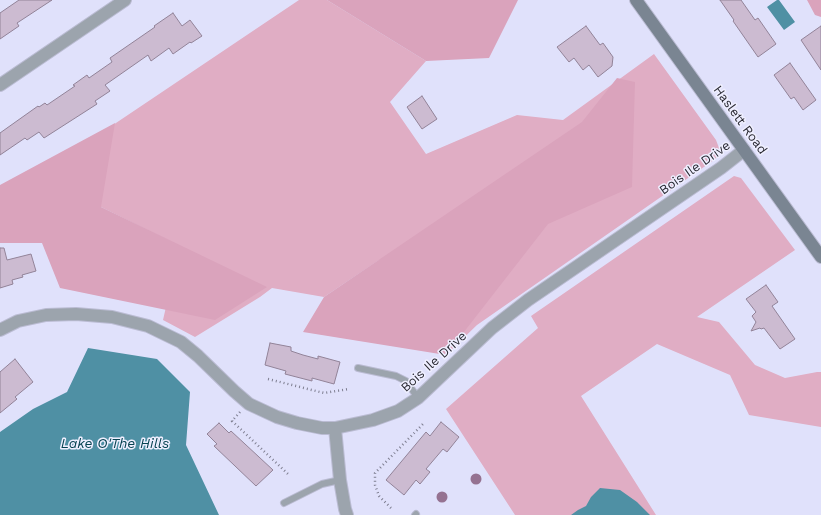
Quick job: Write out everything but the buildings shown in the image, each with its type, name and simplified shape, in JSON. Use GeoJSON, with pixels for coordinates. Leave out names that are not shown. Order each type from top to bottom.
{"type":"FeatureCollection","features":[{"type":"Feature","properties":{"kind":"main road","name":"Haslett Road"},"geometry":{"type":"LineString","coordinates":[[636,0],[821,257]]}},
{"type":"Feature","properties":{"kind":"street"},"geometry":{"type":"LineString","coordinates":[[0,84],[125,0]]}},
{"type":"Feature","properties":{"kind":"street","name":"Bois Ile Drive"},"geometry":{"type":"LineString","coordinates":[[0,330],[18,322],[46,315],[76,314],[112,317],[148,326],[181,342],[249,404],[277,417],[296,423],[322,428],[335,428],[373,420],[398,411],[418,398],[492,328],[528,300],[721,168],[744,150]]}},
{"type":"Feature","properties":{"kind":"street"},"geometry":{"type":"LineString","coordinates":[[335,428],[340,480],[347,515]]}},
{"type":"Feature","properties":{"kind":"lane"},"geometry":{"type":"LineString","coordinates":[[358,368],[396,376],[406,381],[418,398]]}},
{"type":"Feature","properties":{"kind":"lane"},"geometry":{"type":"LineString","coordinates":[[284,503],[322,484],[340,480]]}},
{"type":"Feature","properties":{"kind":"path"},"geometry":{"type":"LineString","coordinates":[[268,379],[324,393],[349,389]]}},
{"type":"Feature","properties":{"kind":"path"},"geometry":{"type":"LineString","coordinates":[[249,404],[232,421],[290,476]]}},
{"type":"Feature","properties":{"kind":"path"},"geometry":{"type":"LineString","coordinates":[[391,508],[379,496],[375,485],[375,472],[423,424]]}},
{"type":"Feature","properties":{"kind":"shaded area"},"geometry":{"type":"Polygon","coordinates":[[[299,0],[327,0],[426,61],[390,102],[426,154],[517,115],[563,120],[654,54],[716,140],[719,148],[717,157],[477,325],[446,355],[379,260],[324,297],[272,288],[195,337],[163,320],[180,246],[101,207],[46,170],[299,0]]]}},
{"type":"Feature","properties":{"kind":"shaded area"},"geometry":{"type":"Polygon","coordinates":[[[327,0],[518,0],[489,58],[426,61],[327,0]]]}},
{"type":"Feature","properties":{"kind":"shaded area"},"geometry":{"type":"Polygon","coordinates":[[[807,0],[821,0],[821,17],[815,15],[807,0]]]}},
{"type":"Feature","properties":{"kind":"shaded area"},"geometry":{"type":"Polygon","coordinates":[[[617,78],[635,82],[632,187],[548,224],[446,355],[303,332],[324,297],[582,122],[617,78]]]}},
{"type":"Feature","properties":{"kind":"shaded area"},"geometry":{"type":"Polygon","coordinates":[[[115,123],[101,207],[267,287],[215,320],[60,288],[42,243],[0,243],[0,185],[115,123]]]}},
{"type":"Feature","properties":{"kind":"shaded area"},"geometry":{"type":"Polygon","coordinates":[[[734,176],[741,178],[795,250],[697,317],[719,322],[755,365],[785,378],[821,372],[821,427],[749,415],[730,375],[657,344],[581,396],[656,515],[515,515],[446,409],[538,328],[531,316],[734,176]]]}},
{"type":"Feature","properties":{"kind":"water"},"geometry":{"type":"Polygon","coordinates":[[[779,0],[795,22],[784,30],[767,7],[779,0]]]}},
{"type":"Feature","properties":{"kind":"water","name":"Lake O'The Hills"},"geometry":{"type":"Polygon","coordinates":[[[88,348],[157,359],[190,392],[186,445],[219,515],[0,515],[0,432],[33,409],[67,392],[88,348]]]}},
{"type":"Feature","properties":{"kind":"water"},"geometry":{"type":"Polygon","coordinates":[[[600,488],[620,490],[637,502],[650,515],[571,515],[586,506],[591,497],[600,488]]]}}]}
